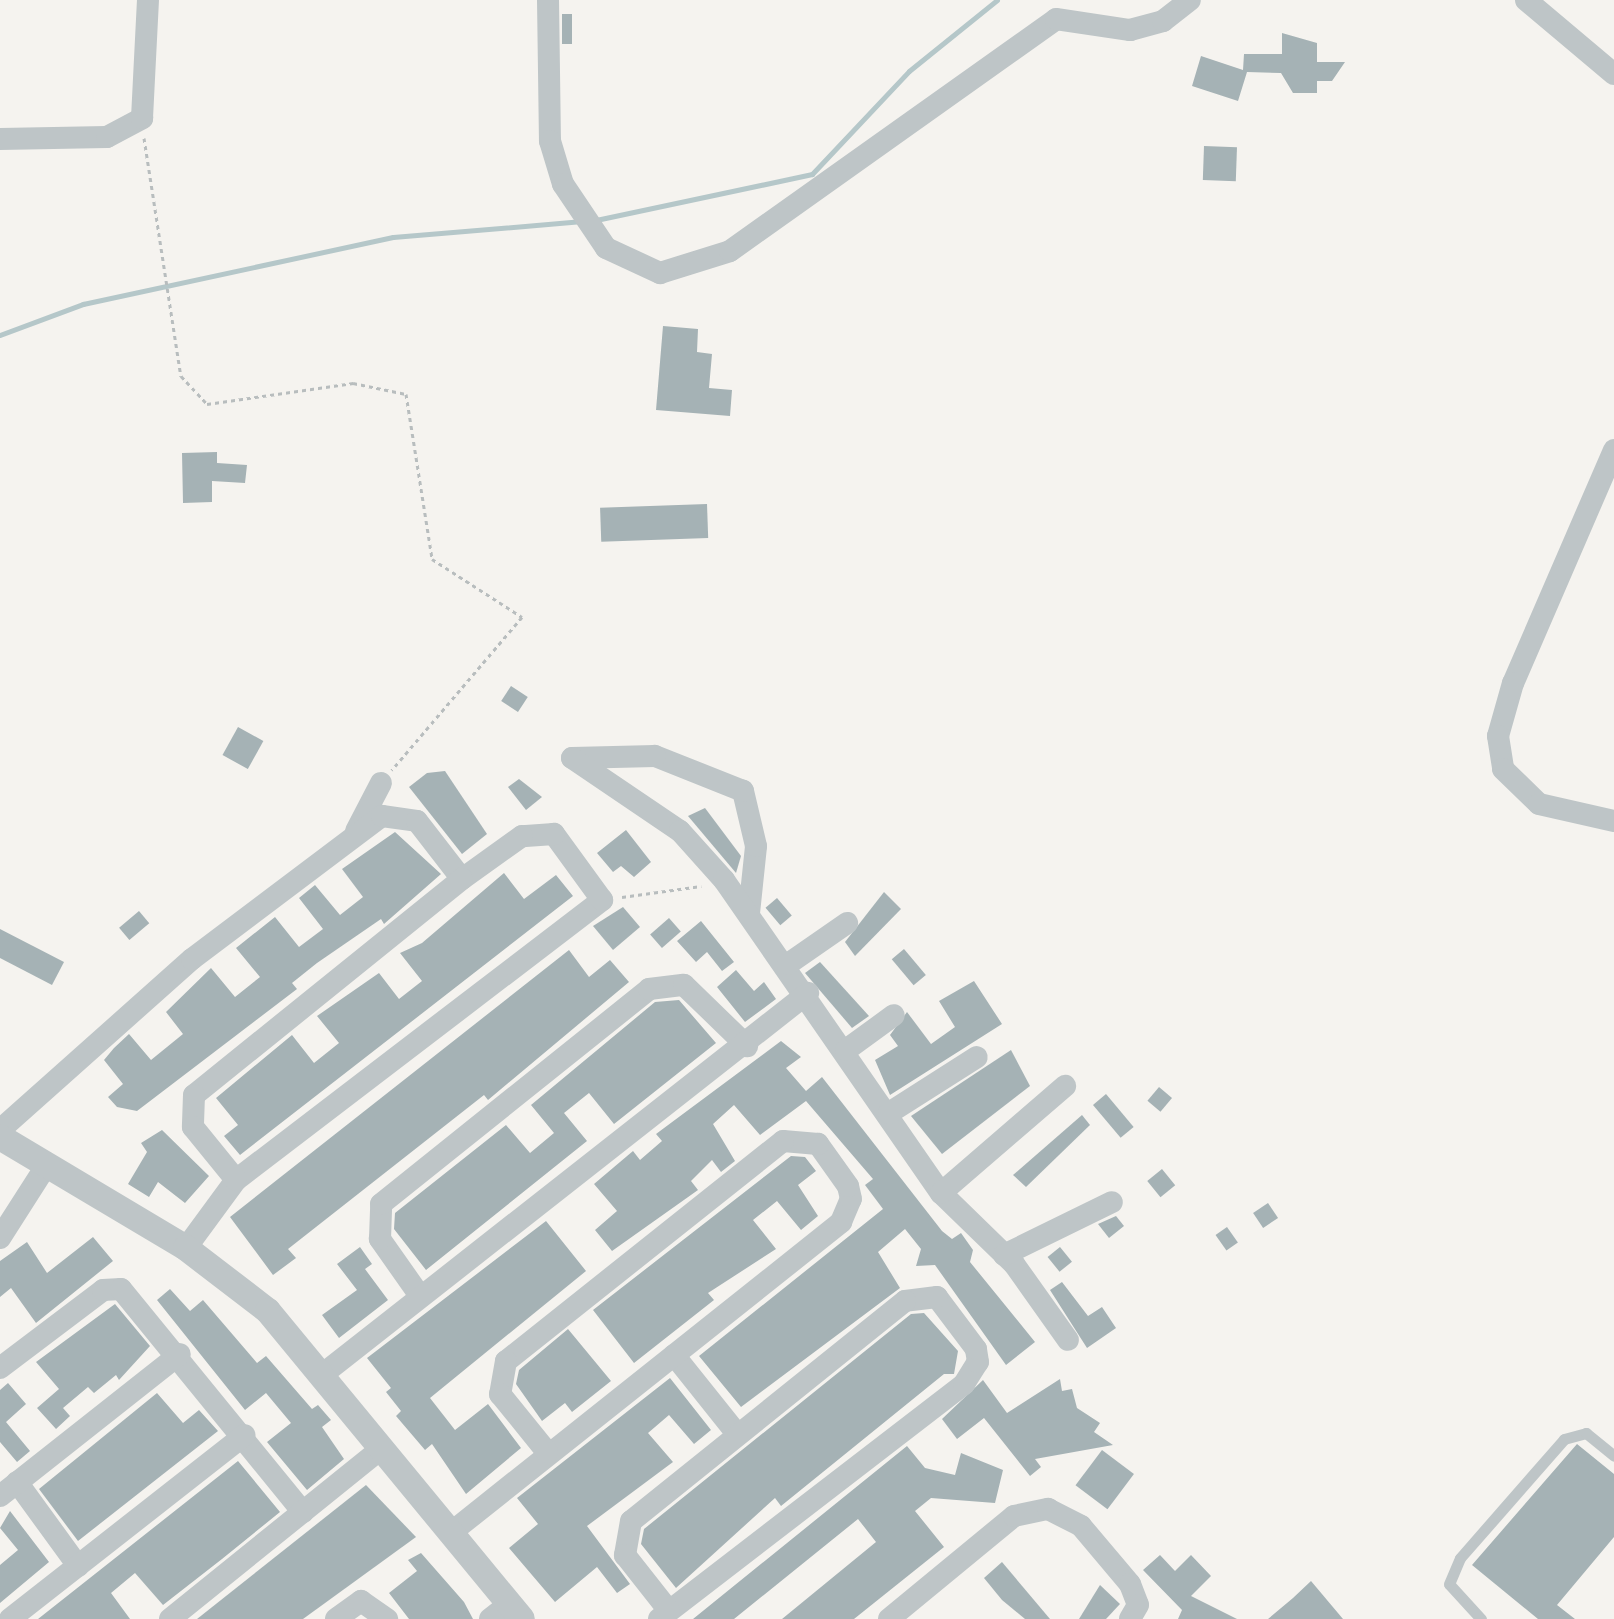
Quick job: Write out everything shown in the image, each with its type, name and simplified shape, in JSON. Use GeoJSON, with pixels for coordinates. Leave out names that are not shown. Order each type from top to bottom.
{"type":"FeatureCollection","features":[{"type":"Feature","properties":{"kind":"street"},"geometry":{"type":"LineString","coordinates":[[0,139],[107,137],[142,118],[148,0]]}},
{"type":"Feature","properties":{"kind":"street"},"geometry":{"type":"LineString","coordinates":[[548,0],[550,141],[563,184],[606,248],[660,273],[730,251],[1056,19],[1130,30],[1163,21],[1190,0]]}},
{"type":"Feature","properties":{"kind":"street"},"geometry":{"type":"LineString","coordinates":[[1531,2],[1614,74]]}},
{"type":"Feature","properties":{"kind":"street"},"geometry":{"type":"LineString","coordinates":[[1614,450],[1609,476],[1513,683],[1498,736],[1503,769],[1539,804],[1614,821]]}},
{"type":"Feature","properties":{"kind":"street"},"geometry":{"type":"LineString","coordinates":[[749,913],[756,846],[743,791],[655,756],[572,758],[680,831],[724,880],[749,913],[788,964],[941,1193],[1004,1255],[1068,1340]]}},
{"type":"Feature","properties":{"kind":"street"},"geometry":{"type":"LineString","coordinates":[[353,835],[381,783]]}},
{"type":"Feature","properties":{"kind":"street"},"geometry":{"type":"LineString","coordinates":[[0,1130],[192,959],[382,816],[405,814],[462,879]]}},
{"type":"Feature","properties":{"kind":"street"},"geometry":{"type":"LineString","coordinates":[[186,1248],[236,1180],[602,900],[554,834],[543,830],[522,836],[462,879],[194,1095],[193,1127],[236,1180]]}},
{"type":"Feature","properties":{"kind":"street"},"geometry":{"type":"LineString","coordinates":[[788,964],[847,923]]}},
{"type":"Feature","properties":{"kind":"street"},"geometry":{"type":"LineString","coordinates":[[420,1296],[380,1239],[381,1204],[649,989],[684,985],[747,1046]]}},
{"type":"Feature","properties":{"kind":"street"},"geometry":{"type":"LineString","coordinates":[[323,1374],[747,1046],[808,993]]}},
{"type":"Feature","properties":{"kind":"street"},"geometry":{"type":"LineString","coordinates":[[846,1050],[894,1015]]}},
{"type":"Feature","properties":{"kind":"street"},"geometry":{"type":"LineString","coordinates":[[889,1113],[977,1057]]}},
{"type":"Feature","properties":{"kind":"street"},"geometry":{"type":"LineString","coordinates":[[941,1193],[1065,1086]]}},
{"type":"Feature","properties":{"kind":"street"},"geometry":{"type":"LineString","coordinates":[[0,1137],[186,1248],[268,1311],[453,1531],[507,1614]]}},
{"type":"Feature","properties":{"kind":"street"},"geometry":{"type":"LineString","coordinates":[[453,1531],[547,1452],[674,1355],[849,1212],[848,1186],[818,1144],[783,1141],[506,1361],[500,1394],[547,1452]]}},
{"type":"Feature","properties":{"kind":"street"},"geometry":{"type":"LineString","coordinates":[[0,1238],[46,1166]]}},
{"type":"Feature","properties":{"kind":"street"},"geometry":{"type":"LineString","coordinates":[[1004,1255],[1112,1202]]}},
{"type":"Feature","properties":{"kind":"street"},"geometry":{"type":"LineString","coordinates":[[0,1368],[111,1288],[131,1294],[303,1512]]}},
{"type":"Feature","properties":{"kind":"street"},"geometry":{"type":"LineString","coordinates":[[916,1296],[937,1297],[976,1349],[978,1362],[964,1384],[664,1615],[625,1555],[624,1534],[737,1434],[916,1296]]}},
{"type":"Feature","properties":{"kind":"street"},"geometry":{"type":"LineString","coordinates":[[78,1566],[9,1489],[180,1354]]}},
{"type":"Feature","properties":{"kind":"street"},"geometry":{"type":"LineString","coordinates":[[674,1355],[737,1434]]}},
{"type":"Feature","properties":{"kind":"street"},"geometry":{"type":"LineString","coordinates":[[10,1619],[245,1435]]}},
{"type":"Feature","properties":{"kind":"street"},"geometry":{"type":"LineString","coordinates":[[170,1619],[382,1448]]}},
{"type":"Feature","properties":{"kind":"street"},"geometry":{"type":"LineString","coordinates":[[889,1619],[1014,1516],[1048,1509],[1081,1526],[1130,1584],[1138,1605],[1130,1619]]}},
{"type":"Feature","properties":{"kind":"street"},"geometry":{"type":"LineString","coordinates":[[336,1619],[361,1601],[387,1619]]}},
{"type":"Feature","properties":{"kind":"lane"},"geometry":{"type":"LineString","coordinates":[[1481,1619],[1449,1584],[1460,1558],[1564,1439],[1586,1433],[1614,1456]]}},
{"type":"Feature","properties":{"kind":"path"},"geometry":{"type":"LineString","coordinates":[[142,118],[162,287],[181,376],[207,404],[353,383],[406,394],[432,559],[522,617],[381,783]]}},
{"type":"Feature","properties":{"kind":"path"},"geometry":{"type":"LineString","coordinates":[[602,900],[724,880]]}},
{"type":"Feature","properties":{"kind":"building"},"geometry":{"type":"Polygon","coordinates":[[[562,14],[572,14],[572,44],[562,44],[562,14]]]}},
{"type":"Feature","properties":{"kind":"building"},"geometry":{"type":"Polygon","coordinates":[[[1282,33],[1317,43],[1317,62],[1345,62],[1332,81],[1317,81],[1317,93],[1293,93],[1281,73],[1247,72],[1238,101],[1192,86],[1201,56],[1243,70],[1244,54],[1282,54],[1282,33]]]}},
{"type":"Feature","properties":{"kind":"building"},"geometry":{"type":"Polygon","coordinates":[[[1204,146],[1237,147],[1236,181],[1203,180],[1204,146]]]}},
{"type":"Feature","properties":{"kind":"building"},"geometry":{"type":"Polygon","coordinates":[[[663,326],[698,329],[697,352],[712,354],[709,388],[732,390],[730,416],[656,410],[663,326]]]}},
{"type":"Feature","properties":{"kind":"building"},"geometry":{"type":"Polygon","coordinates":[[[217,452],[217,463],[247,465],[245,483],[212,481],[212,502],[183,503],[182,453],[217,452]]]}},
{"type":"Feature","properties":{"kind":"building"},"geometry":{"type":"Polygon","coordinates":[[[707,504],[708,538],[601,542],[600,508],[707,504]]]}},
{"type":"Feature","properties":{"kind":"building"},"geometry":{"type":"Polygon","coordinates":[[[511,686],[528,697],[518,712],[501,701],[511,686]]]}},
{"type":"Feature","properties":{"kind":"building"},"geometry":{"type":"Polygon","coordinates":[[[238,727],[263,741],[248,769],[222,755],[238,727]]]}},
{"type":"Feature","properties":{"kind":"building"},"geometry":{"type":"Polygon","coordinates":[[[445,771],[487,834],[462,854],[409,787],[427,773],[445,771]]]}},
{"type":"Feature","properties":{"kind":"building"},"geometry":{"type":"Polygon","coordinates":[[[519,779],[542,797],[526,810],[508,787],[519,779]]]}},
{"type":"Feature","properties":{"kind":"building"},"geometry":{"type":"Polygon","coordinates":[[[705,808],[741,856],[736,873],[688,816],[705,808]]]}},
{"type":"Feature","properties":{"kind":"building"},"geometry":{"type":"Polygon","coordinates":[[[626,830],[651,862],[634,877],[621,866],[613,872],[597,853],[626,830]]]}},
{"type":"Feature","properties":{"kind":"building"},"geometry":{"type":"Polygon","coordinates":[[[395,832],[441,874],[384,924],[381,919],[317,963],[292,983],[297,989],[137,1111],[117,1107],[108,1097],[123,1084],[104,1060],[114,1048],[129,1034],[151,1060],[183,1034],[166,1012],[211,968],[235,997],[260,977],[236,948],[275,917],[299,947],[323,929],[299,898],[315,885],[340,915],[363,897],[342,869],[395,832]]]}},
{"type":"Feature","properties":{"kind":"building"},"geometry":{"type":"Polygon","coordinates":[[[504,873],[524,899],[556,875],[573,896],[240,1155],[224,1136],[238,1125],[216,1098],[292,1035],[314,1063],[339,1043],[317,1016],[379,973],[399,999],[422,981],[400,953],[422,943],[504,873]]]}},
{"type":"Feature","properties":{"kind":"building"},"geometry":{"type":"Polygon","coordinates":[[[884,892],[901,909],[855,956],[845,942],[884,892]]]}},
{"type":"Feature","properties":{"kind":"building"},"geometry":{"type":"Polygon","coordinates":[[[777,898],[792,916],[780,925],[766,908],[777,898]]]}},
{"type":"Feature","properties":{"kind":"building"},"geometry":{"type":"Polygon","coordinates":[[[623,907],[640,927],[613,950],[593,926],[623,907]]]}},
{"type":"Feature","properties":{"kind":"building"},"geometry":{"type":"Polygon","coordinates":[[[139,911],[149,923],[129,940],[119,928],[139,911]]]}},
{"type":"Feature","properties":{"kind":"building"},"geometry":{"type":"Polygon","coordinates":[[[669,918],[681,932],[662,948],[650,934],[669,918]]]}},
{"type":"Feature","properties":{"kind":"building"},"geometry":{"type":"Polygon","coordinates":[[[701,921],[734,962],[722,971],[707,952],[696,962],[677,941],[701,921]]]}},
{"type":"Feature","properties":{"kind":"building"},"geometry":{"type":"Polygon","coordinates":[[[0,929],[64,962],[52,985],[0,958],[0,929]]]}},
{"type":"Feature","properties":{"kind":"building"},"geometry":{"type":"Polygon","coordinates":[[[904,949],[926,975],[914,985],[892,959],[904,949]]]}},
{"type":"Feature","properties":{"kind":"building"},"geometry":{"type":"Polygon","coordinates":[[[569,950],[589,977],[610,960],[629,982],[488,1100],[484,1095],[288,1249],[296,1258],[273,1275],[230,1217],[569,950]]]}},
{"type":"Feature","properties":{"kind":"building"},"geometry":{"type":"Polygon","coordinates":[[[820,962],[869,1016],[852,1028],[805,973],[820,962]]]}},
{"type":"Feature","properties":{"kind":"building"},"geometry":{"type":"Polygon","coordinates":[[[736,970],[754,991],[764,982],[776,999],[745,1022],[717,987],[736,970]]]}},
{"type":"Feature","properties":{"kind":"building"},"geometry":{"type":"Polygon","coordinates":[[[974,981],[1002,1024],[890,1095],[875,1060],[898,1046],[890,1035],[907,1012],[931,1044],[955,1027],[939,1001],[974,981]]]}},
{"type":"Feature","properties":{"kind":"building"},"geometry":{"type":"Polygon","coordinates":[[[679,1000],[716,1043],[614,1124],[589,1093],[564,1113],[587,1141],[426,1270],[394,1229],[395,1213],[506,1125],[530,1153],[554,1133],[531,1105],[655,1002],[679,1000]]]}},
{"type":"Feature","properties":{"kind":"building"},"geometry":{"type":"Polygon","coordinates":[[[781,1041],[801,1057],[786,1068],[806,1091],[822,1077],[942,1231],[952,1239],[961,1233],[973,1250],[970,1262],[1035,1342],[1006,1365],[935,1265],[916,1266],[921,1249],[905,1229],[878,1252],[900,1288],[741,1407],[699,1356],[883,1209],[865,1185],[873,1179],[806,1101],[760,1135],[734,1105],[713,1124],[735,1161],[721,1172],[712,1160],[691,1181],[698,1190],[612,1251],[595,1230],[617,1211],[594,1184],[633,1151],[640,1160],[662,1141],[656,1134],[781,1041]]]}},
{"type":"Feature","properties":{"kind":"building"},"geometry":{"type":"Polygon","coordinates":[[[1011,1050],[1030,1086],[942,1154],[911,1116],[1011,1050]]]}},
{"type":"Feature","properties":{"kind":"building"},"geometry":{"type":"Polygon","coordinates":[[[1159,1087],[1172,1098],[1160,1112],[1147,1101],[1159,1087]]]}},
{"type":"Feature","properties":{"kind":"building"},"geometry":{"type":"Polygon","coordinates":[[[1106,1094],[1134,1127],[1121,1138],[1093,1105],[1106,1094]]]}},
{"type":"Feature","properties":{"kind":"building"},"geometry":{"type":"Polygon","coordinates":[[[1082,1115],[1090,1125],[1026,1187],[1013,1175],[1082,1115]]]}},
{"type":"Feature","properties":{"kind":"building"},"geometry":{"type":"Polygon","coordinates":[[[162,1130],[209,1176],[185,1203],[158,1182],[149,1197],[128,1184],[147,1152],[141,1143],[162,1130]]]}},
{"type":"Feature","properties":{"kind":"building"},"geometry":{"type":"Polygon","coordinates":[[[791,1156],[805,1157],[816,1171],[798,1185],[818,1216],[801,1230],[777,1201],[753,1220],[776,1249],[708,1293],[714,1300],[634,1363],[593,1310],[791,1156]]]}},
{"type":"Feature","properties":{"kind":"building"},"geometry":{"type":"Polygon","coordinates":[[[1162,1169],[1175,1185],[1160,1197],[1147,1181],[1162,1169]]]}},
{"type":"Feature","properties":{"kind":"building"},"geometry":{"type":"Polygon","coordinates":[[[1268,1203],[1278,1218],[1263,1228],[1253,1213],[1268,1203]]]}},
{"type":"Feature","properties":{"kind":"building"},"geometry":{"type":"Polygon","coordinates":[[[1116,1216],[1124,1226],[1109,1238],[1098,1224],[1116,1216]]]}},
{"type":"Feature","properties":{"kind":"building"},"geometry":{"type":"Polygon","coordinates":[[[546,1221],[586,1271],[430,1398],[455,1430],[488,1404],[521,1448],[466,1494],[432,1444],[425,1450],[396,1416],[401,1411],[386,1392],[391,1388],[367,1358],[546,1221]]]}},
{"type":"Feature","properties":{"kind":"building"},"geometry":{"type":"Polygon","coordinates":[[[1227,1227],[1238,1243],[1226,1251],[1216,1235],[1227,1227]]]}},
{"type":"Feature","properties":{"kind":"building"},"geometry":{"type":"Polygon","coordinates":[[[93,1237],[113,1261],[36,1323],[11,1288],[0,1297],[0,1261],[27,1242],[47,1273],[93,1237]]]}},
{"type":"Feature","properties":{"kind":"building"},"geometry":{"type":"Polygon","coordinates":[[[360,1247],[372,1264],[365,1269],[388,1300],[339,1338],[322,1315],[357,1290],[337,1264],[360,1247]]]}},
{"type":"Feature","properties":{"kind":"building"},"geometry":{"type":"Polygon","coordinates":[[[1060,1247],[1072,1262],[1060,1272],[1048,1257],[1060,1247]]]}},
{"type":"Feature","properties":{"kind":"building"},"geometry":{"type":"Polygon","coordinates":[[[1062,1282],[1088,1316],[1102,1307],[1116,1328],[1087,1348],[1050,1290],[1062,1282]]]}},
{"type":"Feature","properties":{"kind":"building"},"geometry":{"type":"Polygon","coordinates":[[[170,1289],[190,1311],[203,1300],[257,1363],[266,1356],[312,1409],[318,1405],[331,1420],[322,1427],[344,1459],[307,1490],[267,1442],[291,1423],[266,1393],[245,1410],[157,1300],[170,1289]]]}},
{"type":"Feature","properties":{"kind":"building"},"geometry":{"type":"Polygon","coordinates":[[[115,1304],[150,1346],[119,1380],[116,1375],[94,1393],[88,1387],[63,1408],[70,1416],[56,1429],[37,1408],[59,1389],[36,1362],[115,1304]]]}},
{"type":"Feature","properties":{"kind":"building"},"geometry":{"type":"Polygon","coordinates":[[[924,1313],[958,1351],[954,1374],[944,1374],[781,1506],[775,1498],[676,1588],[641,1544],[644,1529],[911,1314],[924,1313]]]}},
{"type":"Feature","properties":{"kind":"building"},"geometry":{"type":"Polygon","coordinates":[[[568,1329],[611,1381],[572,1412],[565,1403],[542,1421],[516,1384],[519,1370],[568,1329]]]}},
{"type":"Feature","properties":{"kind":"building"},"geometry":{"type":"Polygon","coordinates":[[[670,1378],[711,1430],[694,1444],[669,1415],[648,1433],[673,1462],[587,1526],[630,1584],[617,1593],[597,1567],[555,1602],[509,1548],[538,1524],[517,1498],[670,1378]]]}},
{"type":"Feature","properties":{"kind":"building"},"geometry":{"type":"Polygon","coordinates":[[[1060,1379],[1062,1391],[1072,1389],[1077,1408],[1100,1423],[1094,1432],[1113,1445],[1035,1459],[1041,1467],[1030,1476],[984,1418],[957,1439],[942,1419],[983,1380],[1007,1413],[1060,1379]]]}},
{"type":"Feature","properties":{"kind":"building"},"geometry":{"type":"Polygon","coordinates":[[[8,1383],[26,1404],[6,1422],[30,1451],[17,1462],[0,1442],[0,1390],[8,1383]]]}},
{"type":"Feature","properties":{"kind":"building"},"geometry":{"type":"Polygon","coordinates":[[[157,1393],[183,1423],[199,1410],[218,1431],[78,1541],[39,1489],[157,1393]]]}},
{"type":"Feature","properties":{"kind":"building"},"geometry":{"type":"Polygon","coordinates":[[[1577,1444],[1614,1474],[1614,1537],[1557,1605],[1575,1619],[1538,1619],[1472,1565],[1577,1444]]]}},
{"type":"Feature","properties":{"kind":"building"},"geometry":{"type":"Polygon","coordinates":[[[907,1446],[925,1468],[955,1475],[961,1453],[1003,1470],[995,1503],[931,1498],[915,1511],[944,1547],[854,1619],[782,1619],[876,1542],[858,1519],[734,1619],[693,1619],[907,1446]]]}},
{"type":"Feature","properties":{"kind":"building"},"geometry":{"type":"Polygon","coordinates":[[[1102,1450],[1134,1474],[1107,1509],[1076,1485],[1102,1450]]]}},
{"type":"Feature","properties":{"kind":"building"},"geometry":{"type":"Polygon","coordinates":[[[238,1461],[280,1512],[222,1559],[163,1605],[135,1573],[111,1593],[130,1619],[38,1619],[238,1461]]]}},
{"type":"Feature","properties":{"kind":"building"},"geometry":{"type":"Polygon","coordinates":[[[366,1485],[416,1537],[303,1619],[197,1619],[366,1485]]]}},
{"type":"Feature","properties":{"kind":"building"},"geometry":{"type":"Polygon","coordinates":[[[10,1511],[49,1562],[0,1603],[0,1565],[18,1550],[0,1528],[10,1511]]]}},
{"type":"Feature","properties":{"kind":"building"},"geometry":{"type":"Polygon","coordinates":[[[421,1553],[464,1602],[473,1619],[409,1619],[389,1593],[417,1571],[408,1560],[421,1553]]]}},
{"type":"Feature","properties":{"kind":"building"},"geometry":{"type":"Polygon","coordinates":[[[1160,1555],[1175,1571],[1191,1555],[1211,1576],[1191,1596],[1237,1619],[1178,1619],[1182,1610],[1143,1570],[1160,1555]]]}},
{"type":"Feature","properties":{"kind":"building"},"geometry":{"type":"Polygon","coordinates":[[[1002,1562],[1050,1619],[1025,1619],[1002,1600],[984,1578],[1002,1562]]]}},
{"type":"Feature","properties":{"kind":"building"},"geometry":{"type":"Polygon","coordinates":[[[1311,1581],[1343,1619],[1268,1619],[1293,1598],[1311,1581]]]}},
{"type":"Feature","properties":{"kind":"building"},"geometry":{"type":"Polygon","coordinates":[[[1100,1585],[1120,1604],[1106,1619],[1079,1619],[1100,1585]]]}},
{"type":"Feature","properties":{"kind":"waterway"},"geometry":{"type":"LineString","coordinates":[[596,220],[812,174],[909,71],[997,0]]}},
{"type":"Feature","properties":{"kind":"waterway"},"geometry":{"type":"LineString","coordinates":[[0,335],[83,304],[393,237],[582,221]]}}]}
